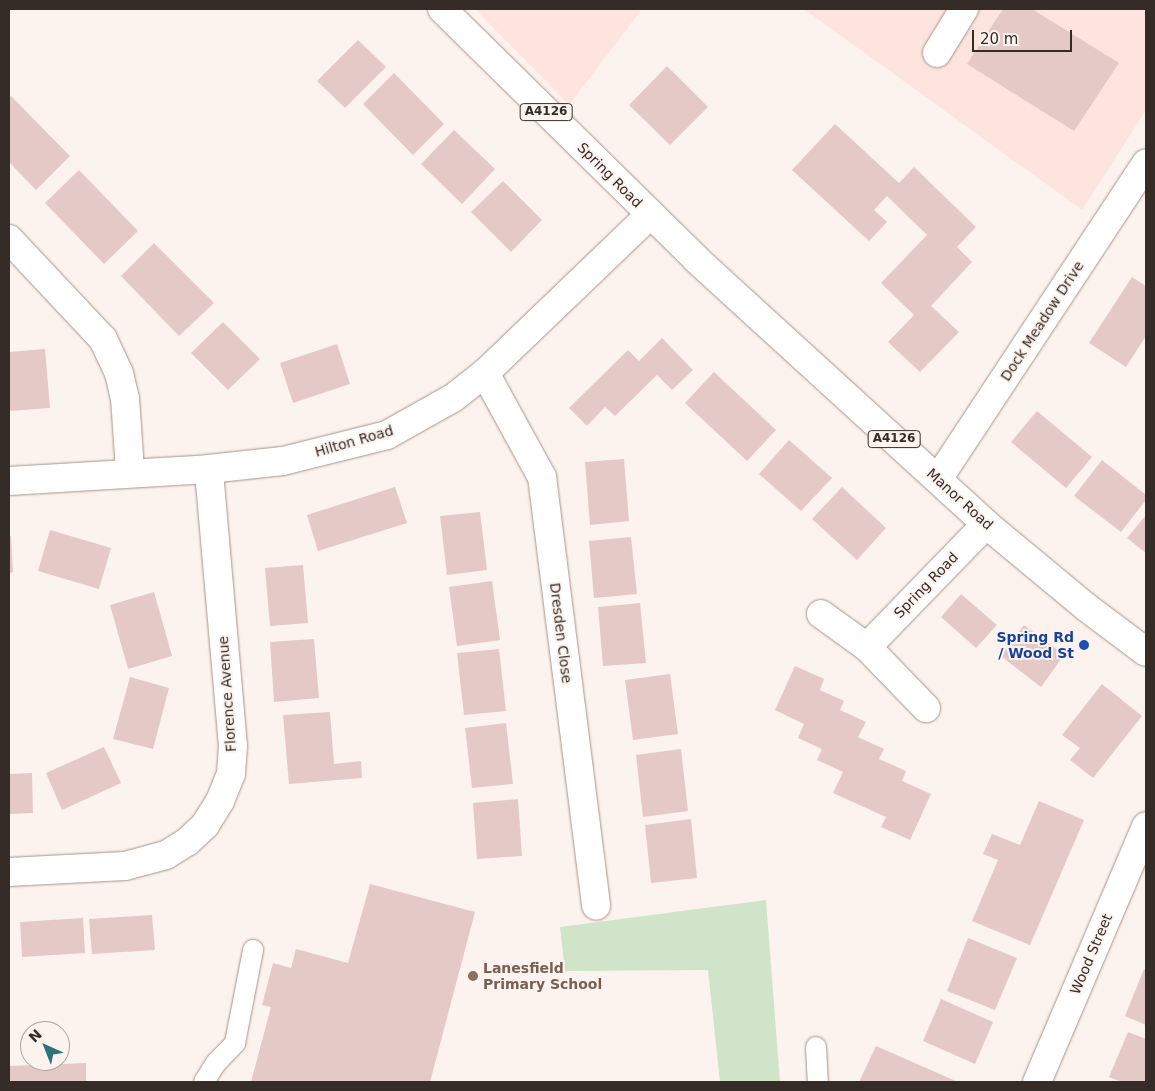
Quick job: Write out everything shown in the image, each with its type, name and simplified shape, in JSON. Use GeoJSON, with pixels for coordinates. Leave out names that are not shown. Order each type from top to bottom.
{"type":"FeatureCollection","features":[{"type":"Feature","properties":{"kind":"street","name":"Spring Road"},"geometry":{"type":"LineString","coordinates":[[442,9],[650,215]]}},
{"type":"Feature","properties":{"kind":"street"},"geometry":{"type":"LineString","coordinates":[[937,53],[964,9]]}},
{"type":"Feature","properties":{"kind":"street","name":"Dock Meadow Drive"},"geometry":{"type":"LineString","coordinates":[[938,479],[1146,163]]}},
{"type":"Feature","properties":{"kind":"street","name":"Hilton Road"},"geometry":{"type":"LineString","coordinates":[[9,481],[130,472],[209,469],[282,461],[387,435],[453,398],[485,372],[650,215]]}},
{"type":"Feature","properties":{"kind":"street","name":"Manor Road"},"geometry":{"type":"LineString","coordinates":[[650,215],[986,524],[1086,607],[1146,652]]}},
{"type":"Feature","properties":{"kind":"street"},"geometry":{"type":"LineString","coordinates":[[9,239],[103,339],[119,373],[125,398],[130,472]]}},
{"type":"Feature","properties":{"kind":"street","name":"Dresden Close"},"geometry":{"type":"LineString","coordinates":[[485,372],[542,477],[596,906]]}},
{"type":"Feature","properties":{"kind":"street","name":"Florence Avenue"},"geometry":{"type":"LineString","coordinates":[[9,872],[125,866],[166,855],[187,842],[205,825],[220,801],[231,774],[233,746],[209,469]]}},
{"type":"Feature","properties":{"kind":"street","name":"Spring Road"},"geometry":{"type":"LineString","coordinates":[[866,647],[986,524]]}},
{"type":"Feature","properties":{"kind":"street"},"geometry":{"type":"LineString","coordinates":[[821,614],[866,647],[926,708]]}},
{"type":"Feature","properties":{"kind":"street","name":"Wood Street"},"geometry":{"type":"LineString","coordinates":[[1037,1082],[1146,826]]}},
{"type":"Feature","properties":{"kind":"lane"},"geometry":{"type":"LineString","coordinates":[[204,1082],[216,1064],[235,1043],[253,950]]}},
{"type":"Feature","properties":{"kind":"lane"},"geometry":{"type":"LineString","coordinates":[[816,1047],[818,1082]]}},
{"type":"Feature","properties":{"kind":"shaded area"},"geometry":{"type":"Polygon","coordinates":[[[475,9],[642,9],[569,105],[475,9]]]}},
{"type":"Feature","properties":{"kind":"shaded area"},"geometry":{"type":"Polygon","coordinates":[[[804,9],[1146,9],[1146,110],[1082,210],[804,9]]]}},
{"type":"Feature","properties":{"kind":"green space"},"geometry":{"type":"Polygon","coordinates":[[[766,900],[780,1082],[720,1082],[708,970],[565,971],[560,927],[766,900]]]}},
{"type":"Feature","properties":{"kind":"building"},"geometry":{"type":"Polygon","coordinates":[[[1003,9],[1032,9],[1119,63],[1074,131],[967,64],[1003,9]]]}},
{"type":"Feature","properties":{"kind":"building"},"geometry":{"type":"Polygon","coordinates":[[[358,40],[386,67],[345,108],[317,81],[358,40]]]}},
{"type":"Feature","properties":{"kind":"building"},"geometry":{"type":"Polygon","coordinates":[[[667,66],[708,107],[670,145],[629,105],[667,66]]]}},
{"type":"Feature","properties":{"kind":"building"},"geometry":{"type":"Polygon","coordinates":[[[394,73],[444,124],[413,155],[363,104],[394,73]]]}},
{"type":"Feature","properties":{"kind":"building"},"geometry":{"type":"Polygon","coordinates":[[[11,96],[70,156],[36,190],[9,162],[9,99],[11,96]]]}},
{"type":"Feature","properties":{"kind":"building"},"geometry":{"type":"Polygon","coordinates":[[[835,124],[899,183],[914,167],[976,227],[957,247],[972,262],[931,306],[959,332],[920,372],[888,342],[914,315],[881,283],[927,235],[887,196],[874,210],[887,222],[869,241],[792,170],[835,124]]]}},
{"type":"Feature","properties":{"kind":"building"},"geometry":{"type":"Polygon","coordinates":[[[454,130],[495,169],[462,204],[421,164],[454,130]]]}},
{"type":"Feature","properties":{"kind":"building"},"geometry":{"type":"Polygon","coordinates":[[[79,170],[138,231],[104,264],[45,203],[79,170]]]}},
{"type":"Feature","properties":{"kind":"building"},"geometry":{"type":"Polygon","coordinates":[[[503,181],[542,220],[511,252],[471,212],[503,181]]]}},
{"type":"Feature","properties":{"kind":"building"},"geometry":{"type":"Polygon","coordinates":[[[154,243],[214,303],[179,336],[121,276],[154,243]]]}},
{"type":"Feature","properties":{"kind":"building"},"geometry":{"type":"Polygon","coordinates":[[[1132,277],[1146,286],[1146,336],[1126,367],[1089,343],[1132,277]]]}},
{"type":"Feature","properties":{"kind":"building"},"geometry":{"type":"Polygon","coordinates":[[[223,322],[260,359],[228,390],[191,353],[223,322]]]}},
{"type":"Feature","properties":{"kind":"building"},"geometry":{"type":"Polygon","coordinates":[[[662,338],[693,370],[672,390],[657,375],[615,416],[605,407],[587,426],[569,408],[628,350],[639,361],[662,338]]]}},
{"type":"Feature","properties":{"kind":"building"},"geometry":{"type":"Polygon","coordinates":[[[337,344],[350,384],[293,403],[280,363],[337,344]]]}},
{"type":"Feature","properties":{"kind":"building"},"geometry":{"type":"Polygon","coordinates":[[[45,349],[50,408],[9,411],[9,352],[45,349]]]}},
{"type":"Feature","properties":{"kind":"building"},"geometry":{"type":"Polygon","coordinates":[[[714,372],[776,430],[747,461],[685,403],[714,372]]]}},
{"type":"Feature","properties":{"kind":"building"},"geometry":{"type":"Polygon","coordinates":[[[1037,411],[1092,457],[1066,488],[1011,442],[1037,411]]]}},
{"type":"Feature","properties":{"kind":"building"},"geometry":{"type":"Polygon","coordinates":[[[789,440],[832,478],[801,511],[759,474],[789,440]]]}},
{"type":"Feature","properties":{"kind":"building"},"geometry":{"type":"Polygon","coordinates":[[[624,459],[629,521],[590,525],[585,462],[624,459]]]}},
{"type":"Feature","properties":{"kind":"building"},"geometry":{"type":"Polygon","coordinates":[[[1102,460],[1146,495],[1146,500],[1121,532],[1074,496],[1102,460]]]}},
{"type":"Feature","properties":{"kind":"building"},"geometry":{"type":"Polygon","coordinates":[[[395,487],[407,523],[318,551],[307,515],[395,487]]]}},
{"type":"Feature","properties":{"kind":"building"},"geometry":{"type":"Polygon","coordinates":[[[842,487],[886,528],[857,560],[812,519],[842,487]]]}},
{"type":"Feature","properties":{"kind":"building"},"geometry":{"type":"Polygon","coordinates":[[[480,512],[487,570],[447,575],[440,516],[480,512]]]}},
{"type":"Feature","properties":{"kind":"building"},"geometry":{"type":"Polygon","coordinates":[[[1146,515],[1146,553],[1127,538],[1146,515]]]}},
{"type":"Feature","properties":{"kind":"building"},"geometry":{"type":"Polygon","coordinates":[[[50,530],[111,548],[99,589],[38,571],[50,530]]]}},
{"type":"Feature","properties":{"kind":"building"},"geometry":{"type":"Polygon","coordinates":[[[9,536],[11,536],[13,572],[9,573],[9,536]]]}},
{"type":"Feature","properties":{"kind":"building"},"geometry":{"type":"Polygon","coordinates":[[[631,537],[637,594],[594,598],[589,541],[631,537]]]}},
{"type":"Feature","properties":{"kind":"building"},"geometry":{"type":"Polygon","coordinates":[[[303,565],[308,623],[270,626],[265,568],[303,565]]]}},
{"type":"Feature","properties":{"kind":"building"},"geometry":{"type":"Polygon","coordinates":[[[492,581],[500,640],[457,646],[449,587],[492,581]]]}},
{"type":"Feature","properties":{"kind":"building"},"geometry":{"type":"Polygon","coordinates":[[[154,592],[172,656],[128,669],[110,605],[154,592]]]}},
{"type":"Feature","properties":{"kind":"building"},"geometry":{"type":"Polygon","coordinates":[[[961,594],[997,625],[976,648],[941,617],[961,594]]]}},
{"type":"Feature","properties":{"kind":"building"},"geometry":{"type":"Polygon","coordinates":[[[640,603],[646,663],[603,666],[598,607],[640,603]]]}},
{"type":"Feature","properties":{"kind":"building"},"geometry":{"type":"Polygon","coordinates":[[[1024,625],[1064,655],[1041,687],[1001,656],[1024,625]]]}},
{"type":"Feature","properties":{"kind":"building"},"geometry":{"type":"Polygon","coordinates":[[[314,639],[319,698],[274,702],[270,642],[314,639]]]}},
{"type":"Feature","properties":{"kind":"building"},"geometry":{"type":"Polygon","coordinates":[[[499,649],[506,711],[464,715],[457,653],[499,649]]]}},
{"type":"Feature","properties":{"kind":"building"},"geometry":{"type":"Polygon","coordinates":[[[795,666],[824,679],[820,690],[844,701],[840,710],[866,722],[858,737],[884,749],[879,759],[906,771],[902,781],[931,794],[910,840],[881,827],[886,817],[833,793],[843,772],[817,760],[822,749],[798,738],[804,724],[775,710],[795,666]]]}},
{"type":"Feature","properties":{"kind":"building"},"geometry":{"type":"Polygon","coordinates":[[[670,674],[678,734],[633,740],[625,680],[670,674]]]}},
{"type":"Feature","properties":{"kind":"building"},"geometry":{"type":"Polygon","coordinates":[[[130,677],[169,688],[153,749],[113,739],[130,677]]]}},
{"type":"Feature","properties":{"kind":"building"},"geometry":{"type":"Polygon","coordinates":[[[1102,684],[1142,716],[1093,778],[1070,760],[1080,748],[1062,735],[1102,684]]]}},
{"type":"Feature","properties":{"kind":"building"},"geometry":{"type":"Polygon","coordinates":[[[330,712],[334,764],[361,761],[362,778],[289,784],[283,715],[330,712]]]}},
{"type":"Feature","properties":{"kind":"building"},"geometry":{"type":"Polygon","coordinates":[[[506,723],[513,784],[472,788],[465,728],[506,723]]]}},
{"type":"Feature","properties":{"kind":"building"},"geometry":{"type":"Polygon","coordinates":[[[104,747],[121,783],[62,810],[46,773],[104,747]]]}},
{"type":"Feature","properties":{"kind":"building"},"geometry":{"type":"Polygon","coordinates":[[[681,749],[688,811],[643,817],[636,755],[681,749]]]}},
{"type":"Feature","properties":{"kind":"building"},"geometry":{"type":"Polygon","coordinates":[[[32,773],[33,813],[9,814],[9,774],[32,773]]]}},
{"type":"Feature","properties":{"kind":"building"},"geometry":{"type":"Polygon","coordinates":[[[518,799],[522,856],[477,859],[473,803],[518,799]]]}},
{"type":"Feature","properties":{"kind":"building"},"geometry":{"type":"Polygon","coordinates":[[[1039,801],[1084,820],[1030,945],[972,921],[998,860],[983,854],[992,834],[1020,845],[1039,801]]]}},
{"type":"Feature","properties":{"kind":"building"},"geometry":{"type":"Polygon","coordinates":[[[691,819],[697,878],[651,883],[645,825],[691,819]]]}},
{"type":"Feature","properties":{"kind":"building"},"geometry":{"type":"Polygon","coordinates":[[[370,884],[475,912],[430,1082],[251,1082],[271,1007],[262,1005],[273,963],[291,968],[296,949],[348,963],[370,884]]]}},
{"type":"Feature","properties":{"kind":"building"},"geometry":{"type":"Polygon","coordinates":[[[152,915],[155,950],[92,954],[89,919],[152,915]]]}},
{"type":"Feature","properties":{"kind":"building"},"geometry":{"type":"Polygon","coordinates":[[[83,918],[85,953],[22,957],[20,922],[83,918]]]}},
{"type":"Feature","properties":{"kind":"building"},"geometry":{"type":"Polygon","coordinates":[[[968,938],[1017,958],[995,1010],[947,991],[968,938]]]}},
{"type":"Feature","properties":{"kind":"building"},"geometry":{"type":"Polygon","coordinates":[[[1144,969],[1146,970],[1146,1025],[1125,1016],[1144,969]]]}},
{"type":"Feature","properties":{"kind":"building"},"geometry":{"type":"Polygon","coordinates":[[[941,999],[993,1022],[975,1064],[923,1041],[941,999]]]}},
{"type":"Feature","properties":{"kind":"building"},"geometry":{"type":"Polygon","coordinates":[[[1128,1032],[1146,1039],[1146,1082],[1122,1082],[1109,1077],[1128,1032]]]}},
{"type":"Feature","properties":{"kind":"building"},"geometry":{"type":"Polygon","coordinates":[[[876,1046],[958,1082],[859,1082],[876,1046]]]}},
{"type":"Feature","properties":{"kind":"building"},"geometry":{"type":"Polygon","coordinates":[[[86,1063],[86,1082],[9,1082],[9,1066],[20,1066],[20,1071],[70,1071],[70,1064],[86,1063]]]}},
{"type":"Feature","properties":{"kind":"place","name":"Spring Rd / Wood St"},"geometry":{"type":"Point","coordinates":[1084,645]}},
{"type":"Feature","properties":{"kind":"place","name":"Lanesfield Primary School"},"geometry":{"type":"Point","coordinates":[473,976]}}]}
